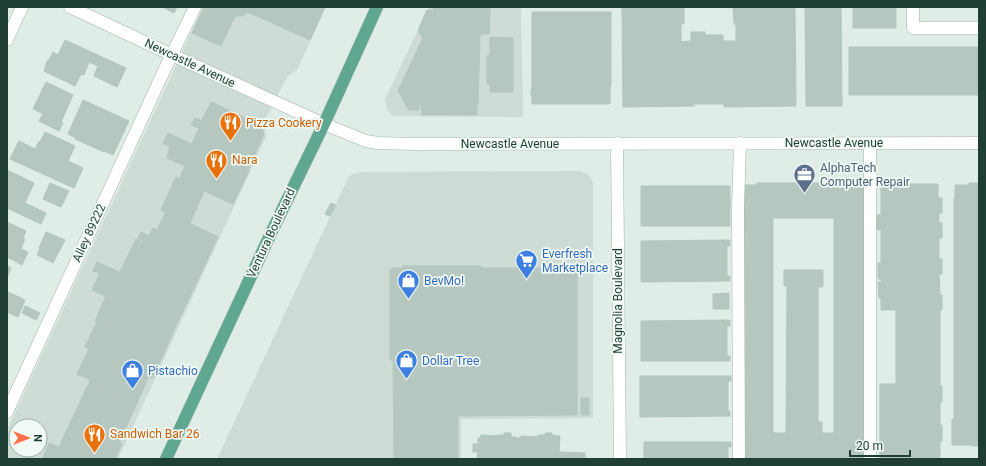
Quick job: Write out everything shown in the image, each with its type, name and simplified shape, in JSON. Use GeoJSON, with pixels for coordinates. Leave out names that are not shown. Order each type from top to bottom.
{"type":"FeatureCollection","features":[{"type":"Feature","properties":{"kind":"main road","name":"Ventura Boulevard"},"geometry":{"type":"LineString","coordinates":[[166,459],[272,231],[324,124],[377,7]]}},
{"type":"Feature","properties":{"kind":"street"},"geometry":{"type":"LineString","coordinates":[[7,40],[22,7]]}},
{"type":"Feature","properties":{"kind":"street","name":"Newcastle Avenue"},"geometry":{"type":"LineString","coordinates":[[70,7],[324,124],[366,141],[378,143],[979,143]]}},
{"type":"Feature","properties":{"kind":"street","name":"Alley 89222"},"geometry":{"type":"LineString","coordinates":[[7,412],[194,7]]}},
{"type":"Feature","properties":{"kind":"street"},"geometry":{"type":"LineString","coordinates":[[913,7],[913,28],[979,28]]}},
{"type":"Feature","properties":{"kind":"street","name":"Magnolia Boulevard"},"geometry":{"type":"LineString","coordinates":[[617,143],[620,459]]}},
{"type":"Feature","properties":{"kind":"street"},"geometry":{"type":"LineString","coordinates":[[739,459],[738,208],[740,143]]}},
{"type":"Feature","properties":{"kind":"street"},"geometry":{"type":"LineString","coordinates":[[870,144],[870,459]]}},
{"type":"Feature","properties":{"kind":"shaded area"},"geometry":{"type":"Polygon","coordinates":[[[203,7],[326,7],[297,70],[287,77],[263,124],[267,135],[118,459],[7,459],[8,428],[8,458],[48,458],[48,418],[13,418],[203,7]]]}},
{"type":"Feature","properties":{"kind":"shaded area"},"geometry":{"type":"Polygon","coordinates":[[[429,7],[521,7],[523,117],[393,116],[387,110],[385,99],[429,7]]]}},
{"type":"Feature","properties":{"kind":"shaded area"},"geometry":{"type":"Polygon","coordinates":[[[579,171],[588,174],[593,182],[593,418],[461,419],[461,459],[217,459],[349,176],[362,172],[579,171]]]}},
{"type":"Feature","properties":{"kind":"building"},"geometry":{"type":"Polygon","coordinates":[[[162,7],[177,7],[174,13],[162,7]]]}},
{"type":"Feature","properties":{"kind":"building"},"geometry":{"type":"Polygon","coordinates":[[[204,7],[325,7],[310,40],[248,12],[241,16],[235,16],[221,46],[192,33],[204,7]]]}},
{"type":"Feature","properties":{"kind":"building"},"geometry":{"type":"Polygon","coordinates":[[[434,7],[490,7],[489,34],[419,34],[419,28],[427,10],[434,10],[434,7]]]}},
{"type":"Feature","properties":{"kind":"building"},"geometry":{"type":"Polygon","coordinates":[[[622,7],[684,7],[684,24],[681,24],[681,42],[691,41],[691,32],[705,32],[705,35],[723,35],[723,41],[736,41],[736,24],[734,24],[733,7],[795,7],[796,106],[724,107],[724,104],[694,104],[694,106],[623,107],[622,7]]]}},
{"type":"Feature","properties":{"kind":"building"},"geometry":{"type":"Polygon","coordinates":[[[805,7],[841,7],[842,106],[806,106],[805,7]]]}},
{"type":"Feature","properties":{"kind":"building"},"geometry":{"type":"Polygon","coordinates":[[[853,7],[896,7],[896,28],[853,28],[853,7]]]}},
{"type":"Feature","properties":{"kind":"building"},"geometry":{"type":"Polygon","coordinates":[[[532,12],[611,12],[610,104],[532,104],[532,12]]]}},
{"type":"Feature","properties":{"kind":"building"},"geometry":{"type":"Polygon","coordinates":[[[420,34],[480,34],[477,115],[422,115],[421,105],[419,105],[419,110],[409,110],[398,91],[423,38],[420,34]]]}},
{"type":"Feature","properties":{"kind":"building"},"geometry":{"type":"Polygon","coordinates":[[[490,37],[513,38],[513,92],[490,92],[490,84],[487,84],[487,56],[490,56],[490,37]]]}},
{"type":"Feature","properties":{"kind":"building"},"geometry":{"type":"Polygon","coordinates":[[[65,40],[126,68],[117,87],[94,76],[98,66],[89,62],[84,75],[81,74],[75,86],[44,71],[47,61],[53,52],[58,55],[65,40]]]}},
{"type":"Feature","properties":{"kind":"building"},"geometry":{"type":"Polygon","coordinates":[[[849,47],[979,47],[979,95],[849,95],[849,47]]]}},
{"type":"Feature","properties":{"kind":"building"},"geometry":{"type":"Polygon","coordinates":[[[46,82],[73,95],[61,122],[63,123],[59,131],[39,121],[43,114],[33,109],[46,82]]]}},
{"type":"Feature","properties":{"kind":"building"},"geometry":{"type":"Polygon","coordinates":[[[83,100],[129,121],[113,155],[75,139],[76,138],[68,134],[83,100]]]}},
{"type":"Feature","properties":{"kind":"building"},"geometry":{"type":"Polygon","coordinates":[[[211,102],[261,125],[264,134],[248,170],[192,144],[199,128],[191,125],[195,118],[202,121],[211,102]]]}},
{"type":"Feature","properties":{"kind":"building"},"geometry":{"type":"Polygon","coordinates":[[[45,132],[75,146],[68,161],[83,168],[74,188],[10,159],[19,141],[35,149],[45,132]]]}},
{"type":"Feature","properties":{"kind":"building"},"geometry":{"type":"Polygon","coordinates":[[[168,133],[249,171],[233,204],[180,178],[185,166],[167,158],[170,147],[163,143],[168,133]]]}},
{"type":"Feature","properties":{"kind":"building"},"geometry":{"type":"Polygon","coordinates":[[[7,170],[34,183],[25,203],[46,213],[41,224],[7,208],[7,170]]]}},
{"type":"Feature","properties":{"kind":"building"},"geometry":{"type":"Polygon","coordinates":[[[176,177],[204,191],[190,223],[161,210],[176,177]]]}},
{"type":"Feature","properties":{"kind":"building"},"geometry":{"type":"Polygon","coordinates":[[[50,183],[69,191],[61,207],[43,199],[50,183]]]}},
{"type":"Feature","properties":{"kind":"building"},"geometry":{"type":"Polygon","coordinates":[[[757,183],[861,183],[861,185],[866,185],[866,459],[742,459],[742,185],[757,185],[757,183]],[[773,218],[773,433],[786,433],[788,286],[784,286],[784,270],[823,270],[823,287],[818,287],[818,422],[822,422],[822,433],[834,433],[834,218],[773,218]]]}},
{"type":"Feature","properties":{"kind":"building"},"geometry":{"type":"Polygon","coordinates":[[[969,183],[979,183],[979,446],[952,445],[952,419],[954,419],[954,198],[955,185],[969,185],[969,183]]]}},
{"type":"Feature","properties":{"kind":"building"},"geometry":{"type":"Polygon","coordinates":[[[881,184],[938,184],[938,198],[942,198],[942,213],[939,213],[939,223],[942,223],[942,238],[939,238],[939,259],[942,259],[942,274],[939,274],[940,295],[942,295],[942,310],[940,310],[940,386],[942,386],[942,402],[940,402],[940,425],[942,425],[942,441],[940,441],[940,459],[880,459],[880,384],[896,384],[896,310],[881,310],[881,298],[879,298],[878,282],[881,282],[881,279],[878,279],[878,263],[881,263],[881,230],[877,230],[877,215],[881,215],[881,184]]]}},
{"type":"Feature","properties":{"kind":"building"},"geometry":{"type":"Polygon","coordinates":[[[641,186],[730,186],[730,226],[641,226],[641,186]]]}},
{"type":"Feature","properties":{"kind":"building"},"geometry":{"type":"Polygon","coordinates":[[[331,203],[336,205],[330,216],[325,214],[331,203]]]}},
{"type":"Feature","properties":{"kind":"building"},"geometry":{"type":"Polygon","coordinates":[[[166,212],[218,237],[202,271],[143,243],[144,241],[138,238],[141,232],[149,236],[153,228],[157,230],[166,212]]]}},
{"type":"Feature","properties":{"kind":"building"},"geometry":{"type":"Polygon","coordinates":[[[7,222],[26,231],[21,249],[28,252],[22,265],[7,257],[7,222]]]}},
{"type":"Feature","properties":{"kind":"building"},"geometry":{"type":"Polygon","coordinates":[[[46,232],[65,240],[53,263],[37,255],[46,232]]]}},
{"type":"Feature","properties":{"kind":"building"},"geometry":{"type":"Polygon","coordinates":[[[136,239],[202,271],[187,303],[120,272],[136,239]]]}},
{"type":"Feature","properties":{"kind":"building"},"geometry":{"type":"Polygon","coordinates":[[[730,240],[730,246],[727,246],[727,276],[730,276],[730,281],[641,282],[641,241],[730,240]]]}},
{"type":"Feature","properties":{"kind":"building"},"geometry":{"type":"Polygon","coordinates":[[[97,262],[187,303],[175,328],[92,290],[100,273],[93,271],[97,262]]]}},
{"type":"Feature","properties":{"kind":"building"},"geometry":{"type":"Polygon","coordinates":[[[7,266],[11,268],[7,278],[7,266]]]}},
{"type":"Feature","properties":{"kind":"building"},"geometry":{"type":"Polygon","coordinates":[[[403,266],[577,268],[577,415],[458,416],[458,459],[394,459],[393,360],[390,360],[390,269],[403,268],[403,266]]]}},
{"type":"Feature","properties":{"kind":"building"},"geometry":{"type":"Polygon","coordinates":[[[8,292],[25,300],[18,317],[7,312],[8,292]]]}},
{"type":"Feature","properties":{"kind":"building"},"geometry":{"type":"Polygon","coordinates":[[[729,293],[729,309],[713,309],[713,294],[729,293]]]}},
{"type":"Feature","properties":{"kind":"building"},"geometry":{"type":"Polygon","coordinates":[[[106,296],[175,328],[164,353],[95,321],[106,296]]]}},
{"type":"Feature","properties":{"kind":"building"},"geometry":{"type":"Polygon","coordinates":[[[25,306],[40,313],[36,320],[22,313],[25,306]]]}},
{"type":"Feature","properties":{"kind":"building"},"geometry":{"type":"Polygon","coordinates":[[[730,320],[730,326],[727,326],[727,356],[730,356],[730,361],[641,361],[641,321],[730,320]]]}},
{"type":"Feature","properties":{"kind":"building"},"geometry":{"type":"Polygon","coordinates":[[[97,322],[164,353],[152,378],[85,347],[97,322]]]}},
{"type":"Feature","properties":{"kind":"building"},"geometry":{"type":"Polygon","coordinates":[[[89,349],[149,376],[138,401],[77,374],[89,349]]]}},
{"type":"Feature","properties":{"kind":"building"},"geometry":{"type":"Polygon","coordinates":[[[640,376],[731,376],[731,381],[728,381],[728,411],[730,411],[730,416],[640,417],[640,376]]]}},
{"type":"Feature","properties":{"kind":"building"},"geometry":{"type":"Polygon","coordinates":[[[91,379],[138,401],[119,443],[71,421],[91,379]]]}},
{"type":"Feature","properties":{"kind":"building"},"geometry":{"type":"Polygon","coordinates":[[[581,398],[589,398],[589,415],[581,415],[581,398]]]}},
{"type":"Feature","properties":{"kind":"building"},"geometry":{"type":"Polygon","coordinates":[[[71,421],[122,444],[115,459],[43,458],[48,458],[49,443],[59,447],[71,421]]]}},
{"type":"Feature","properties":{"kind":"building"},"geometry":{"type":"Polygon","coordinates":[[[504,433],[511,433],[511,437],[521,438],[521,436],[538,437],[538,435],[545,435],[545,433],[552,433],[552,435],[560,436],[559,452],[585,453],[585,459],[477,459],[478,452],[473,452],[473,444],[478,444],[478,438],[480,438],[481,435],[497,436],[504,435],[504,433]]]}},
{"type":"Feature","properties":{"kind":"building"},"geometry":{"type":"Polygon","coordinates":[[[644,442],[731,442],[731,447],[728,447],[728,459],[644,459],[644,442]]]}},
{"type":"Feature","properties":{"kind":"place","name":"Pizza Cookery"},"geometry":{"type":"Point","coordinates":[230,142]}},
{"type":"Feature","properties":{"kind":"place","name":"Nara"},"geometry":{"type":"Point","coordinates":[217,180]}},
{"type":"Feature","properties":{"kind":"place","name":"AlphaTech Computer Repair"},"geometry":{"type":"Point","coordinates":[805,194]}},
{"type":"Feature","properties":{"kind":"place","name":"Everfresh Marketplace"},"geometry":{"type":"Point","coordinates":[526,280]}},
{"type":"Feature","properties":{"kind":"place","name":"BevMo!"},"geometry":{"type":"Point","coordinates":[409,300]}},
{"type":"Feature","properties":{"kind":"place","name":"Dollar Tree"},"geometry":{"type":"Point","coordinates":[407,380]}},
{"type":"Feature","properties":{"kind":"place","name":"Pistachio"},"geometry":{"type":"Point","coordinates":[132,390]}},
{"type":"Feature","properties":{"kind":"place","name":"Sandwich Bar 26"},"geometry":{"type":"Point","coordinates":[95,454]}}]}
